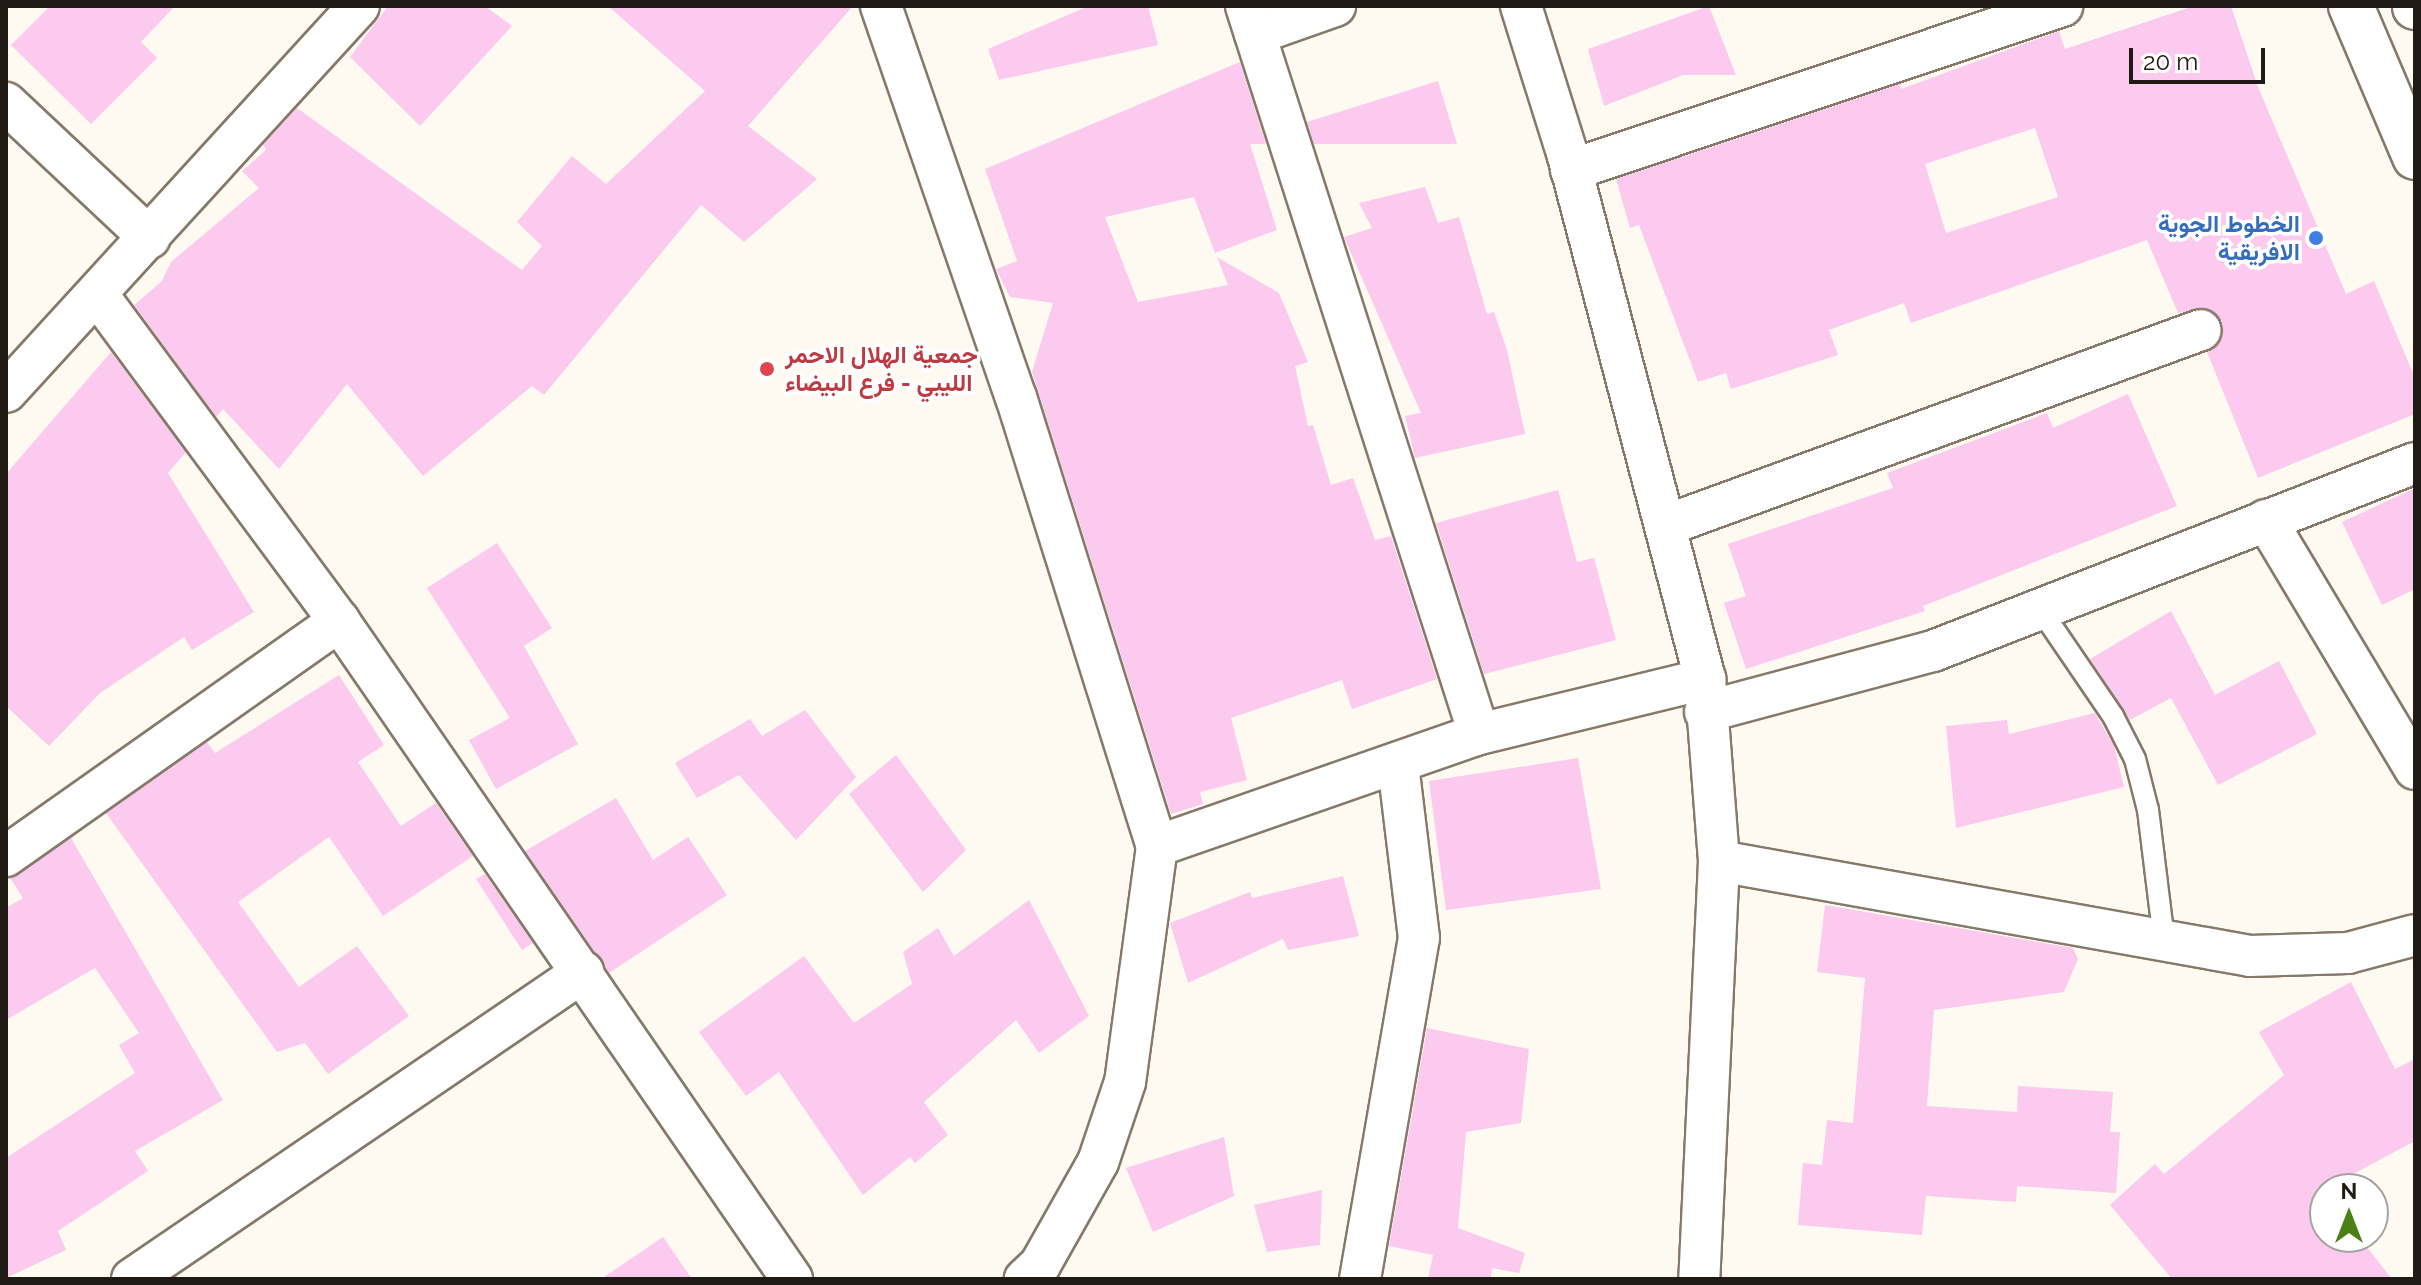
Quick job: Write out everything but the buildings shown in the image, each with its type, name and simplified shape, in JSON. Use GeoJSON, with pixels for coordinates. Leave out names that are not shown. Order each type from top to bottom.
{"type":"FeatureCollection","features":[{"type":"Feature","properties":{"kind":"street"},"geometry":{"type":"LineString","coordinates":[[6,392],[359,6]]}},
{"type":"Feature","properties":{"kind":"street"},"geometry":{"type":"LineString","coordinates":[[881,6],[1016,397],[1157,846],[1125,1082],[1098,1162],[1040,1265],[1025,1279]]}},
{"type":"Feature","properties":{"kind":"street"},"geometry":{"type":"LineString","coordinates":[[1335,6],[1250,20],[1479,734]]}},
{"type":"Feature","properties":{"kind":"street"},"geometry":{"type":"LineString","coordinates":[[1521,6],[1571,170],[1667,525],[1705,696],[1719,861],[1699,1279]]}},
{"type":"Feature","properties":{"kind":"street"},"geometry":{"type":"LineString","coordinates":[[1571,170],[2062,6]]}},
{"type":"Feature","properties":{"kind":"street"},"geometry":{"type":"LineString","coordinates":[[2351,6],[2415,157]]}},
{"type":"Feature","properties":{"kind":"street"},"geometry":{"type":"LineString","coordinates":[[6,103],[150,238]]}},
{"type":"Feature","properties":{"kind":"street"},"geometry":{"type":"LineString","coordinates":[[97,294],[339,621],[792,1279]]}},
{"type":"Feature","properties":{"kind":"street"},"geometry":{"type":"LineString","coordinates":[[1667,525],[2201,330]]}},
{"type":"Feature","properties":{"kind":"street"},"geometry":{"type":"LineString","coordinates":[[1157,846],[1479,734],[1705,696],[1933,651],[2415,463]]}},
{"type":"Feature","properties":{"kind":"street"},"geometry":{"type":"LineString","coordinates":[[2266,520],[2415,769]]}},
{"type":"Feature","properties":{"kind":"street"},"geometry":{"type":"LineString","coordinates":[[6,856],[339,621]]}},
{"type":"Feature","properties":{"kind":"street"},"geometry":{"type":"LineString","coordinates":[[1360,1279],[1419,938],[1398,764]]}},
{"type":"Feature","properties":{"kind":"street"},"geometry":{"type":"LineString","coordinates":[[1719,861],[2250,956],[2348,953],[2415,935]]}},
{"type":"Feature","properties":{"kind":"street"},"geometry":{"type":"LineString","coordinates":[[132,1279],[583,972]]}},
{"type":"Feature","properties":{"kind":"lane"},"geometry":{"type":"LineString","coordinates":[[2040,609],[2113,716],[2135,759],[2148,810],[2164,940]]}},
{"type":"Feature","properties":{"kind":"place","name":"الخطوط الجوية الافريقية"},"geometry":{"type":"Point","coordinates":[2316,238]}},
{"type":"Feature","properties":{"kind":"place","name":"جمعية الهلال الاحمر الليبي - فرع البيضاء"},"geometry":{"type":"Point","coordinates":[767,369]}}]}
